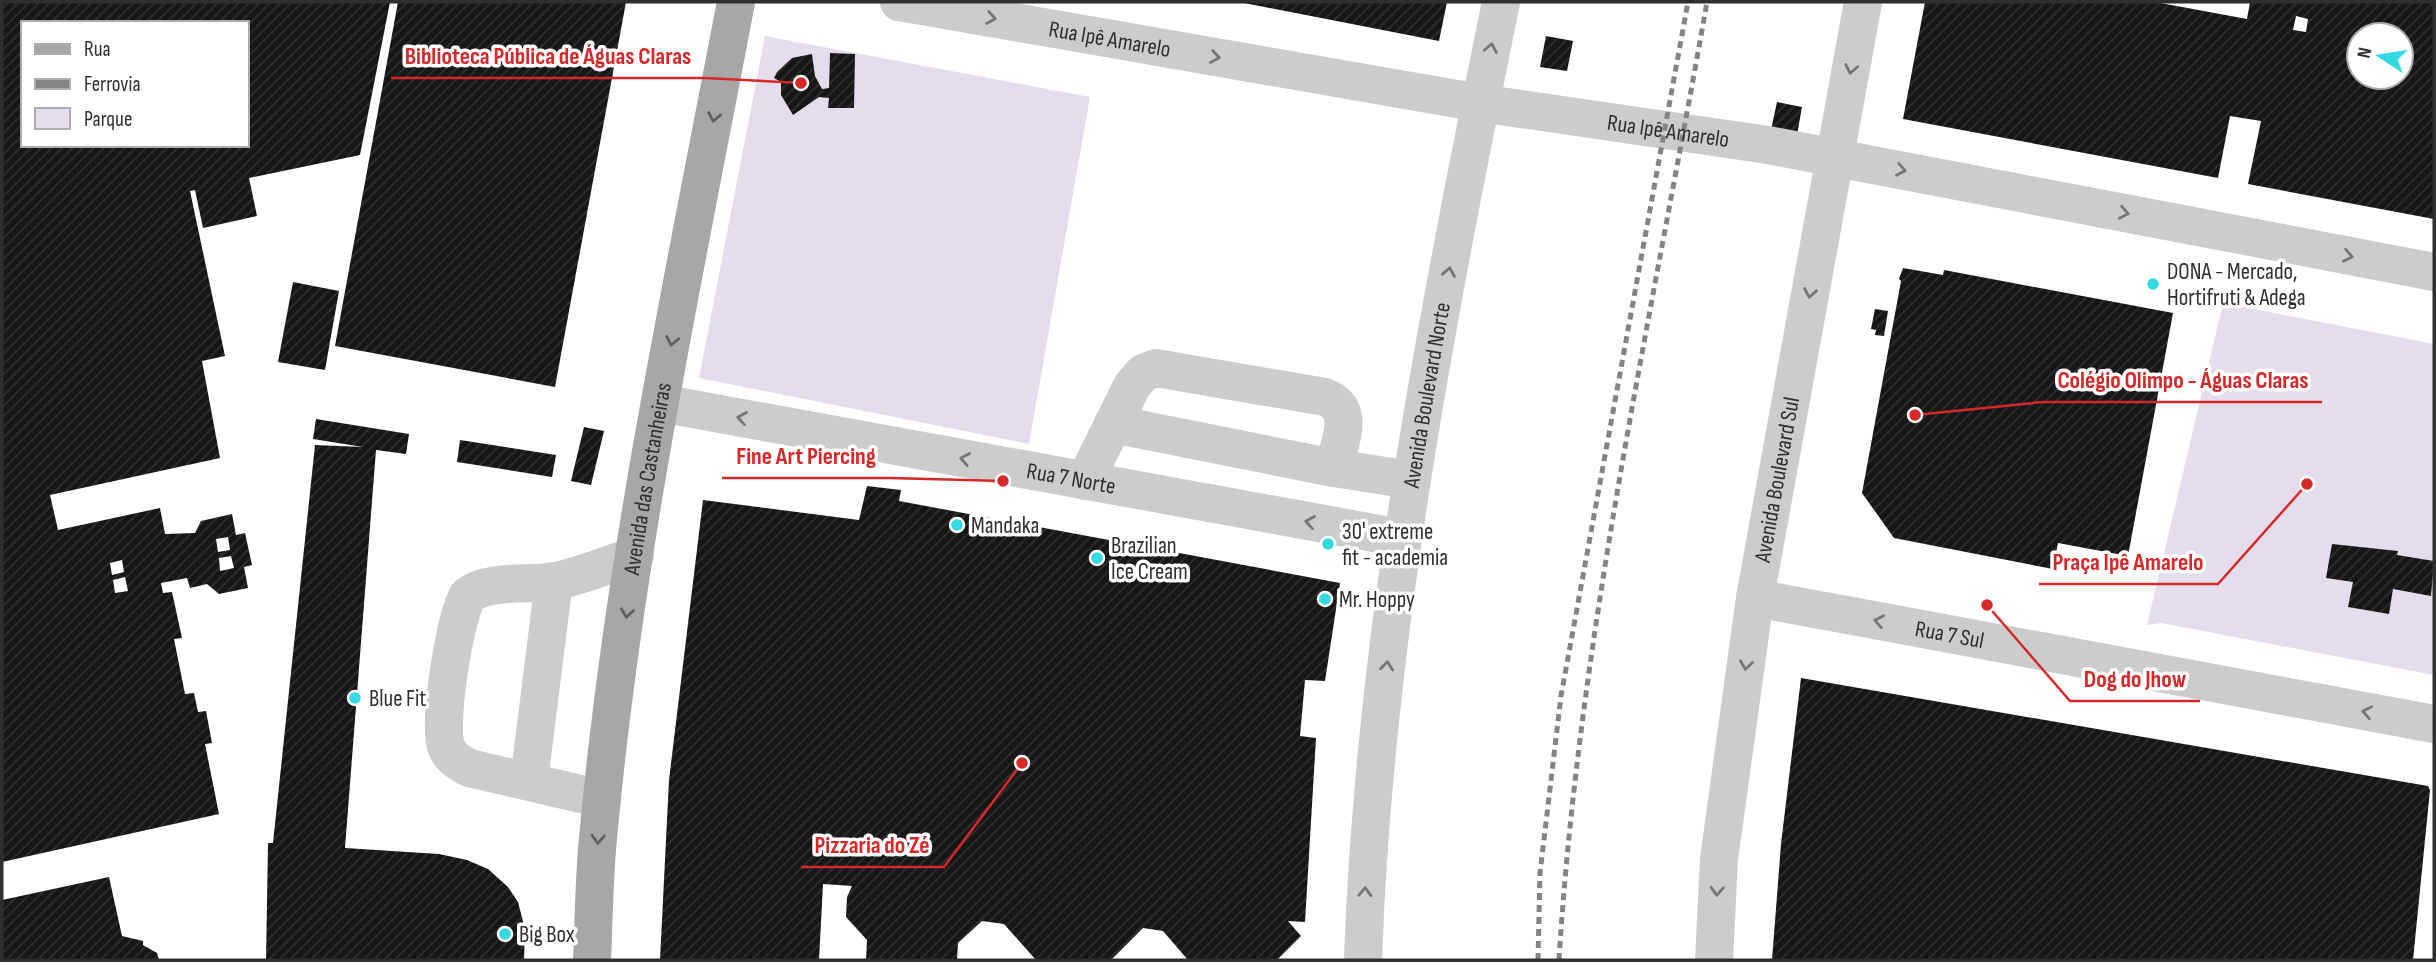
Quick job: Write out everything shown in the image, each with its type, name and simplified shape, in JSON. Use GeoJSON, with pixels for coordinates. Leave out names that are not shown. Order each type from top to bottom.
{"type":"FeatureCollection","features":[{"type":"Feature","properties":{"kind":"main road","name":"Avenida das Castanheiras"},"geometry":{"type":"LineString","coordinates":[[592,960],[603,799],[635,555],[660,403],[736,2]]}},
{"type":"Feature","properties":{"kind":"street","name":"Rua Ipê Amarelo"},"geometry":{"type":"LineString","coordinates":[[899,2],[1480,103],[1768,145],[2434,272]]}},
{"type":"Feature","properties":{"kind":"street","name":"Avenida Boulevard Norte"},"geometry":{"type":"LineString","coordinates":[[1363,960],[1367,849],[1401,538],[1480,103],[1501,2]]}},
{"type":"Feature","properties":{"kind":"street","name":"Avenida Boulevard Sul"},"geometry":{"type":"LineString","coordinates":[[1714,960],[1719,859],[1755,598],[1863,2]]}},
{"type":"Feature","properties":{"kind":"street"},"geometry":{"type":"LineString","coordinates":[[1085,481],[1132,386],[1143,373],[1156,368],[1325,397],[1342,407],[1344,421],[1334,468]]}},
{"type":"Feature","properties":{"kind":"street","name":"Rua 7 Norte"},"geometry":{"type":"LineString","coordinates":[[660,403],[1401,538]]}},
{"type":"Feature","properties":{"kind":"street"},"geometry":{"type":"LineString","coordinates":[[1113,424],[1334,468],[1411,480]]}},
{"type":"Feature","properties":{"kind":"street"},"geometry":{"type":"LineString","coordinates":[[603,799],[469,768],[454,760],[447,749],[442,730],[458,623],[468,595],[494,587],[554,581],[588,573],[635,555]]}},
{"type":"Feature","properties":{"kind":"street"},"geometry":{"type":"LineString","coordinates":[[529,781],[554,581]]}},
{"type":"Feature","properties":{"kind":"street","name":"Rua 7 Sul"},"geometry":{"type":"LineString","coordinates":[[1755,598],[2434,724]]}},
{"type":"Feature","properties":{"kind":"green space"},"geometry":{"type":"Polygon","coordinates":[[[765,36],[1090,97],[1029,444],[699,378],[765,36]]]}},
{"type":"Feature","properties":{"kind":"green space"},"geometry":{"type":"Polygon","coordinates":[[[2223,303],[2434,344],[2434,675],[2161,623],[2147,625],[2223,303]]]}},
{"type":"Feature","properties":{"kind":"building"},"geometry":{"type":"Polygon","coordinates":[[[2,2],[390,2],[360,155],[249,178],[257,216],[203,228],[195,190],[190,191],[225,356],[202,361],[220,458],[50,495],[58,530],[160,508],[165,534],[195,533],[201,521],[232,514],[236,535],[245,533],[252,565],[244,567],[248,588],[219,594],[207,584],[190,588],[187,578],[161,583],[163,593],[172,592],[182,638],[174,639],[185,694],[194,693],[198,712],[206,711],[212,743],[205,744],[219,814],[2,862],[2,2]],[[228,537],[216,539],[218,552],[230,550],[228,537]],[[231,556],[219,558],[220,571],[234,568],[231,556]],[[122,560],[110,563],[112,575],[124,572],[122,560]],[[125,577],[113,580],[115,593],[128,591],[125,577]]]}},
{"type":"Feature","properties":{"kind":"building"},"geometry":{"type":"Polygon","coordinates":[[[398,2],[626,2],[555,387],[335,346],[398,2]]]}},
{"type":"Feature","properties":{"kind":"building"},"geometry":{"type":"Polygon","coordinates":[[[1239,2],[1447,2],[1439,41],[1239,2]]]}},
{"type":"Feature","properties":{"kind":"building"},"geometry":{"type":"Polygon","coordinates":[[[1925,2],[2155,2],[2247,19],[2250,2],[2434,2],[2434,219],[2248,184],[2261,121],[2230,116],[2218,178],[1903,119],[1925,2]],[[2296,16],[2293,30],[2306,32],[2308,19],[2296,16]]]}},
{"type":"Feature","properties":{"kind":"building"},"geometry":{"type":"Polygon","coordinates":[[[1546,36],[1573,41],[1567,71],[1540,67],[1546,36]]]}},
{"type":"Feature","properties":{"kind":"building"},"geometry":{"type":"Polygon","coordinates":[[[830,53],[855,54],[854,108],[828,108],[829,98],[819,97],[793,115],[781,95],[781,82],[774,78],[777,72],[792,58],[812,54],[815,76],[822,89],[829,88],[830,53]]]}},
{"type":"Feature","properties":{"kind":"building"},"geometry":{"type":"Polygon","coordinates":[[[1777,102],[1802,107],[1797,135],[1771,130],[1777,102]]]}},
{"type":"Feature","properties":{"kind":"building"},"geometry":{"type":"Polygon","coordinates":[[[1903,268],[1943,275],[1944,270],[2173,313],[2128,556],[2058,543],[2053,569],[1894,538],[1862,493],[1903,268]]]}},
{"type":"Feature","properties":{"kind":"building"},"geometry":{"type":"Polygon","coordinates":[[[293,282],[339,291],[325,370],[278,362],[293,282]]]}},
{"type":"Feature","properties":{"kind":"building"},"geometry":{"type":"Polygon","coordinates":[[[1875,309],[1888,311],[1884,336],[1875,335],[1876,330],[1871,329],[1875,309]]]}},
{"type":"Feature","properties":{"kind":"building"},"geometry":{"type":"Polygon","coordinates":[[[316,419],[409,434],[406,454],[376,450],[345,848],[439,854],[467,860],[488,869],[508,887],[518,902],[525,929],[524,960],[266,960],[268,843],[273,843],[315,445],[363,447],[313,439],[316,419]]]}},
{"type":"Feature","properties":{"kind":"building"},"geometry":{"type":"Polygon","coordinates":[[[584,427],[604,431],[591,485],[571,481],[584,427]]]}},
{"type":"Feature","properties":{"kind":"building"},"geometry":{"type":"Polygon","coordinates":[[[460,440],[556,455],[552,477],[457,462],[460,440]]]}},
{"type":"Feature","properties":{"kind":"building"},"geometry":{"type":"Polygon","coordinates":[[[867,486],[901,490],[899,501],[1340,583],[1325,681],[1305,680],[1300,736],[1316,738],[1305,922],[1288,921],[1301,936],[1277,960],[1188,960],[1163,931],[1143,928],[1111,960],[1036,960],[1004,924],[982,921],[958,943],[957,960],[866,960],[867,940],[846,917],[847,897],[852,886],[823,884],[819,960],[660,960],[669,780],[703,500],[859,520],[867,486]]]}},
{"type":"Feature","properties":{"kind":"building"},"geometry":{"type":"Polygon","coordinates":[[[2332,544],[2398,551],[2397,555],[2434,561],[2431,596],[2393,589],[2389,614],[2348,607],[2353,582],[2326,578],[2332,544]]]}},
{"type":"Feature","properties":{"kind":"building"},"geometry":{"type":"Polygon","coordinates":[[[1801,678],[2428,786],[2430,790],[2413,960],[1772,960],[1781,844],[1801,678]]]}},
{"type":"Feature","properties":{"kind":"building"},"geometry":{"type":"Polygon","coordinates":[[[109,877],[122,936],[143,941],[143,945],[157,953],[159,960],[2,960],[2,900],[109,877]]]}},
{"type":"Feature","properties":{"kind":"railway"},"geometry":{"type":"LineString","coordinates":[[1538,960],[1540,873],[1561,696],[1688,2]]}},
{"type":"Feature","properties":{"kind":"railway"},"geometry":{"type":"LineString","coordinates":[[1559,960],[1569,839],[1600,599],[1707,2]]}},
{"type":"Feature","properties":{"kind":"place","name":"Biblioteca Pública de Águas Claras"},"geometry":{"type":"Point","coordinates":[801,83]}},
{"type":"Feature","properties":{"kind":"place","name":"DONA - Mercado, Hortifruti & Adega"},"geometry":{"type":"Point","coordinates":[2153,284]}},
{"type":"Feature","properties":{"kind":"place","name":"Colégio Olimpo - Águas Claras"},"geometry":{"type":"Point","coordinates":[1915,415]}},
{"type":"Feature","properties":{"kind":"place","name":"Fine Art Piercing"},"geometry":{"type":"Point","coordinates":[1003,481]}},
{"type":"Feature","properties":{"kind":"place","name":"Praça Ipê Amarelo"},"geometry":{"type":"Point","coordinates":[2307,484]}},
{"type":"Feature","properties":{"kind":"place","name":"Mandaka"},"geometry":{"type":"Point","coordinates":[957,525]}},
{"type":"Feature","properties":{"kind":"place","name":"30' extreme fit - academia"},"geometry":{"type":"Point","coordinates":[1328,544]}},
{"type":"Feature","properties":{"kind":"place","name":"Brazilian Ice Cream"},"geometry":{"type":"Point","coordinates":[1097,558]}},
{"type":"Feature","properties":{"kind":"place","name":"Mr. Hoppy"},"geometry":{"type":"Point","coordinates":[1325,599]}},
{"type":"Feature","properties":{"kind":"place","name":"Dog do Jhow"},"geometry":{"type":"Point","coordinates":[1987,605]}},
{"type":"Feature","properties":{"kind":"place","name":"Blue Fit"},"geometry":{"type":"Point","coordinates":[355,698]}},
{"type":"Feature","properties":{"kind":"place","name":"Pizzaria do Zé"},"geometry":{"type":"Point","coordinates":[1022,763]}},
{"type":"Feature","properties":{"kind":"place","name":"Big Box"},"geometry":{"type":"Point","coordinates":[505,934]}}]}
